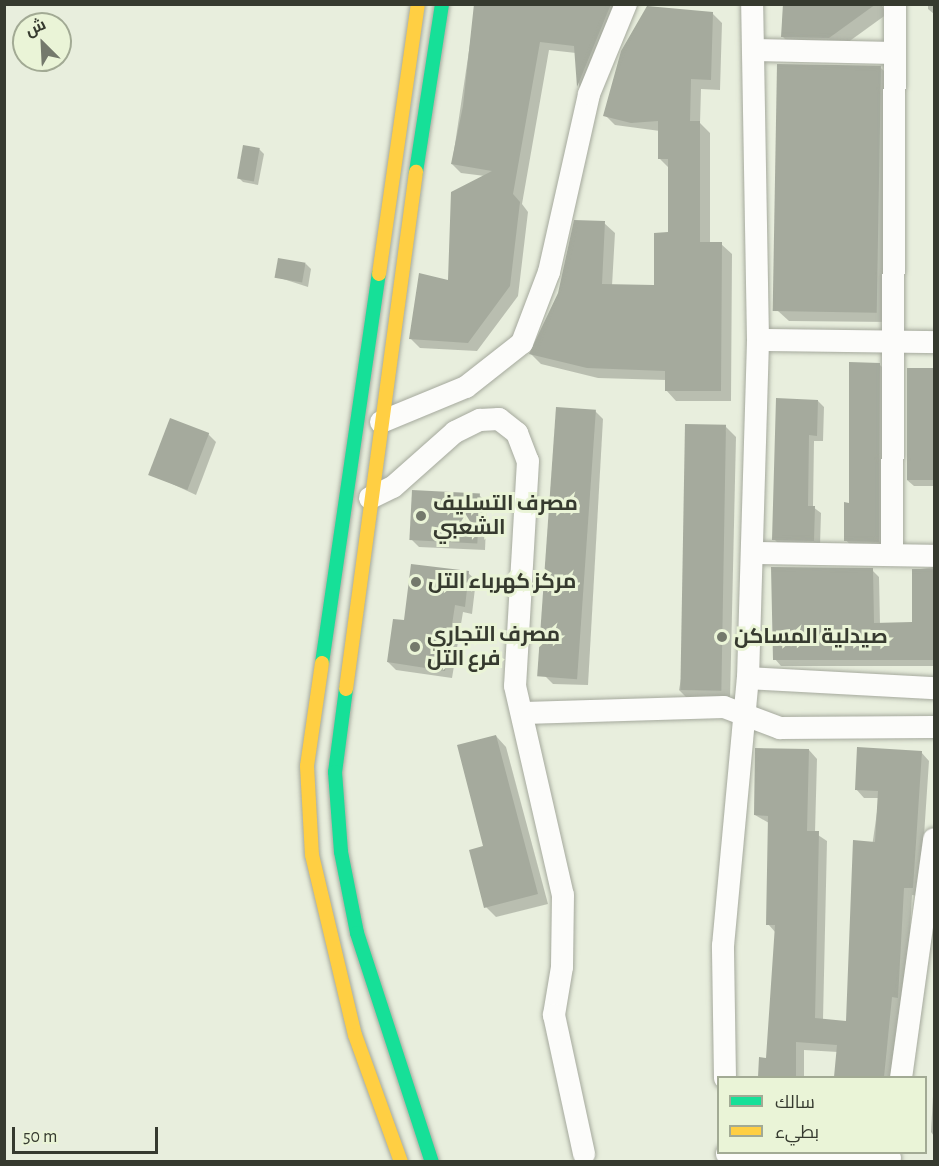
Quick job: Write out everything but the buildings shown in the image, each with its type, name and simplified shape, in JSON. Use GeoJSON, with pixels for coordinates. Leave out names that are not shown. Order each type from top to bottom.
{"type":"FeatureCollection","features":[{"type":"Feature","properties":{"kind":"main road"},"geometry":{"type":"LineString","coordinates":[[401,1161],[355,1035],[330,941],[312,855],[307,766],[418,4]]}},
{"type":"Feature","properties":{"kind":"main road"},"geometry":{"type":"LineString","coordinates":[[432,1161],[360,943],[341,852],[335,772],[370,498],[442,4]]}},
{"type":"Feature","properties":{"kind":"street"},"geometry":{"type":"LineString","coordinates":[[381,422],[466,387],[522,343],[549,272],[590,94],[626,4]]}},
{"type":"Feature","properties":{"kind":"street"},"geometry":{"type":"LineString","coordinates":[[725,1076],[723,946],[745,720],[753,553],[758,340],[752,4]]}},
{"type":"Feature","properties":{"kind":"street"},"geometry":{"type":"LineString","coordinates":[[892,554],[897,340],[895,4]]}},
{"type":"Feature","properties":{"kind":"street"},"geometry":{"type":"LineString","coordinates":[[754,50],[895,53]]}},
{"type":"Feature","properties":{"kind":"street"},"geometry":{"type":"LineString","coordinates":[[758,340],[934,342]]}},
{"type":"Feature","properties":{"kind":"street"},"geometry":{"type":"LineString","coordinates":[[370,498],[393,487],[455,432],[480,420],[499,419],[517,434],[528,461],[515,686],[524,713],[563,895],[562,967],[554,1015],[584,1154]]}},
{"type":"Feature","properties":{"kind":"street"},"geometry":{"type":"LineString","coordinates":[[753,553],[934,556]]}},
{"type":"Feature","properties":{"kind":"street"},"geometry":{"type":"LineString","coordinates":[[748,678],[934,691]]}},
{"type":"Feature","properties":{"kind":"street"},"geometry":{"type":"LineString","coordinates":[[524,713],[724,707],[745,720],[780,728],[934,727]]}},
{"type":"Feature","properties":{"kind":"street"},"geometry":{"type":"LineString","coordinates":[[901,1076],[934,839]]}},
{"type":"Feature","properties":{"kind":"street"},"geometry":{"type":"LineString","coordinates":[[727,1156],[890,1157]]}},
{"type":"Feature","properties":{"kind":"traffic: fast"},"geometry":{"type":"LineString","coordinates":[[416,172],[442,4]]}},
{"type":"Feature","properties":{"kind":"traffic: fast"},"geometry":{"type":"LineString","coordinates":[[322,663],[379,274]]}},
{"type":"Feature","properties":{"kind":"traffic: fast"},"geometry":{"type":"LineString","coordinates":[[346,689],[335,772],[341,852],[357,933],[432,1162]]}},
{"type":"Feature","properties":{"kind":"traffic: slow"},"geometry":{"type":"LineString","coordinates":[[379,274],[418,4]]}},
{"type":"Feature","properties":{"kind":"traffic: slow"},"geometry":{"type":"LineString","coordinates":[[346,689],[416,172]]}},
{"type":"Feature","properties":{"kind":"traffic: slow"},"geometry":{"type":"LineString","coordinates":[[322,663],[307,766],[312,855],[355,1035],[401,1162]]}},
{"type":"Feature","properties":{"kind":"place","name":"مصرف التسليف الشعبي"},"geometry":{"type":"Point","coordinates":[421,516]}},
{"type":"Feature","properties":{"kind":"place","name":"مركز كهرباء التل"},"geometry":{"type":"Point","coordinates":[416,582]}},
{"type":"Feature","properties":{"kind":"place","name":"صيدلية المساكن"},"geometry":{"type":"Point","coordinates":[722,637]}},
{"type":"Feature","properties":{"kind":"place","name":"مصرف التجاري فرع التل"},"geometry":{"type":"Point","coordinates":[415,647]}}]}
